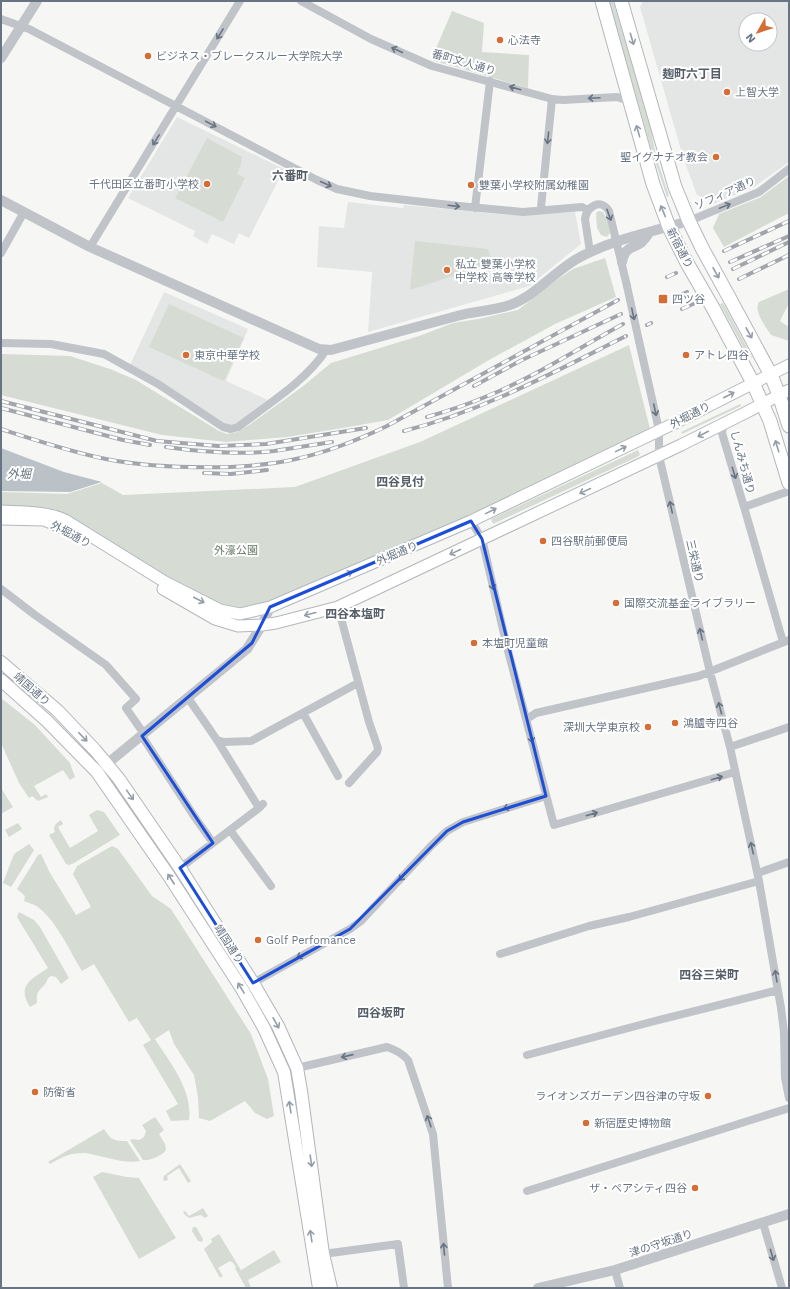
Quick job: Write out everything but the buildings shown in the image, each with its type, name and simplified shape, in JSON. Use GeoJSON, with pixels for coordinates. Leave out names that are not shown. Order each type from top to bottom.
{"type":"FeatureCollection","features":[{"type":"Feature","properties":{"kind":"highway","name":"新宿通り"},"geometry":{"type":"LineString","coordinates":[[602,1],[653,184],[669,227],[687,264],[753,383],[770,421],[789,483]]}},
{"type":"Feature","properties":{"kind":"highway","name":"新宿通り"},"geometry":{"type":"LineString","coordinates":[[621,1],[675,187],[702,248],[771,375],[784,392],[789,426]]}},
{"type":"Feature","properties":{"kind":"main road","name":"外堀通り"},"geometry":{"type":"LineString","coordinates":[[1,511],[46,514],[65,520],[165,582],[220,610],[240,614],[270,607],[471,521],[789,365]]}},
{"type":"Feature","properties":{"kind":"main road","name":"外堀通り"},"geometry":{"type":"LineString","coordinates":[[1,519],[44,520],[65,529],[215,619],[238,626],[262,626],[338,607],[659,456],[784,392]]}},
{"type":"Feature","properties":{"kind":"main road","name":"靖国通り"},"geometry":{"type":"LineString","coordinates":[[1,662],[58,711],[107,764],[180,868],[253,982],[278,1026],[297,1068],[305,1113],[323,1254],[331,1288]]}},
{"type":"Feature","properties":{"kind":"main road","name":"靖国通り"},"geometry":{"type":"LineString","coordinates":[[1,680],[47,721],[97,772],[169,876],[229,969],[264,1028],[284,1072],[319,1288]]}},
{"type":"Feature","properties":{"kind":"street"},"geometry":{"type":"LineString","coordinates":[[1,58],[37,1]]}},
{"type":"Feature","properties":{"kind":"street"},"geometry":{"type":"LineString","coordinates":[[90,247],[240,1]]}},
{"type":"Feature","properties":{"kind":"street","name":"番町文人通り"},"geometry":{"type":"LineString","coordinates":[[301,1],[371,39],[432,66],[552,99],[563,100],[617,97],[626,100],[631,104]]}},
{"type":"Feature","properties":{"kind":"street"},"geometry":{"type":"LineString","coordinates":[[1,19],[43,36],[317,180],[337,189],[370,196],[523,212],[582,207],[588,210],[585,219],[590,252]]}},
{"type":"Feature","properties":{"kind":"street"},"geometry":{"type":"LineString","coordinates":[[475,208],[490,81]]}},
{"type":"Feature","properties":{"kind":"street"},"geometry":{"type":"LineString","coordinates":[[544,210],[542,207],[552,99]]}},
{"type":"Feature","properties":{"kind":"street","name":"ソフィア通り"},"geometry":{"type":"LineString","coordinates":[[689,221],[759,192],[789,169]]}},
{"type":"Feature","properties":{"kind":"street"},"geometry":{"type":"LineString","coordinates":[[1,200],[90,247],[300,341],[319,349],[326,350],[350,345],[459,315],[492,310],[510,305],[521,300],[566,266],[590,252],[617,242],[689,221]]}},
{"type":"Feature","properties":{"kind":"street","name":"三栄通り"},"geometry":{"type":"LineString","coordinates":[[588,210],[596,204],[600,204],[607,208],[622,262],[659,430],[659,456],[710,672],[730,747],[759,877],[784,1032],[785,1078],[789,1098]]}},
{"type":"Feature","properties":{"kind":"street"},"geometry":{"type":"LineString","coordinates":[[1,253],[24,212]]}},
{"type":"Feature","properties":{"kind":"street"},"geometry":{"type":"LineString","coordinates":[[622,262],[630,247],[642,242],[649,233]]}},
{"type":"Feature","properties":{"kind":"street"},"geometry":{"type":"LineString","coordinates":[[1,343],[51,344],[104,354],[158,384],[224,427],[231,428],[238,427],[300,380],[318,362],[326,350]]}},
{"type":"Feature","properties":{"kind":"street","name":"しんみち通り"},"geometry":{"type":"LineString","coordinates":[[726,422],[723,426],[722,433],[787,641]]}},
{"type":"Feature","properties":{"kind":"street"},"geometry":{"type":"LineString","coordinates":[[744,507],[789,491]]}},
{"type":"Feature","properties":{"kind":"street"},"geometry":{"type":"LineString","coordinates":[[471,521],[482,539],[509,654],[554,825],[735,772]]}},
{"type":"Feature","properties":{"kind":"street"},"geometry":{"type":"LineString","coordinates":[[1,589],[106,666],[136,698],[126,708],[194,816],[213,843]]}},
{"type":"Feature","properties":{"kind":"street"},"geometry":{"type":"LineString","coordinates":[[97,772],[247,649],[262,626],[270,607]]}},
{"type":"Feature","properties":{"kind":"street"},"geometry":{"type":"LineString","coordinates":[[338,607],[358,684],[378,748],[377,752],[349,783]]}},
{"type":"Feature","properties":{"kind":"street"},"geometry":{"type":"LineString","coordinates":[[527,718],[536,713],[699,676],[787,641]]}},
{"type":"Feature","properties":{"kind":"street"},"geometry":{"type":"LineString","coordinates":[[217,740],[224,742],[251,741],[358,684]]}},
{"type":"Feature","properties":{"kind":"street"},"geometry":{"type":"LineString","coordinates":[[180,868],[261,806],[188,698]]}},
{"type":"Feature","properties":{"kind":"street"},"geometry":{"type":"LineString","coordinates":[[303,713],[338,776]]}},
{"type":"Feature","properties":{"kind":"street"},"geometry":{"type":"LineString","coordinates":[[730,747],[789,727]]}},
{"type":"Feature","properties":{"kind":"street"},"geometry":{"type":"LineString","coordinates":[[253,982],[350,929],[361,921],[431,846],[447,831],[463,822],[546,796]]}},
{"type":"Feature","properties":{"kind":"street"},"geometry":{"type":"LineString","coordinates":[[230,830],[272,886]]}},
{"type":"Feature","properties":{"kind":"street"},"geometry":{"type":"LineString","coordinates":[[500,954],[759,877],[789,862]]}},
{"type":"Feature","properties":{"kind":"street"},"geometry":{"type":"LineString","coordinates":[[527,1055],[778,990]]}},
{"type":"Feature","properties":{"kind":"street"},"geometry":{"type":"LineString","coordinates":[[297,1068],[387,1048],[394,1049],[404,1055],[408,1060],[433,1134],[448,1288]]}},
{"type":"Feature","properties":{"kind":"street"},"geometry":{"type":"LineString","coordinates":[[527,1191],[789,1108]]}},
{"type":"Feature","properties":{"kind":"street","name":"津の守坂通り"},"geometry":{"type":"LineString","coordinates":[[538,1288],[615,1270],[789,1214]]}},
{"type":"Feature","properties":{"kind":"street"},"geometry":{"type":"LineString","coordinates":[[763,1223],[782,1288]]}},
{"type":"Feature","properties":{"kind":"street"},"geometry":{"type":"LineString","coordinates":[[323,1254],[398,1244],[404,1288]]}},
{"type":"Feature","properties":{"kind":"street"},"geometry":{"type":"LineString","coordinates":[[615,1270],[620,1288]]}},
{"type":"Feature","properties":{"kind":"highlighted area"},"geometry":{"type":"Polygon","coordinates":[[[471,521],[482,539],[546,796],[463,822],[447,831],[350,929],[253,983],[180,868],[213,843],[142,736],[252,643],[270,607],[471,521]]]}},
{"type":"Feature","properties":{"kind":"shaded area","name":"上智大学"},"geometry":{"type":"Polygon","coordinates":[[[643,1],[789,1],[789,162],[754,187],[713,204],[711,201],[697,195],[683,157],[640,7],[643,1]]]}},
{"type":"Feature","properties":{"kind":"shaded area","name":"千代田区立番町小学校"},"geometry":{"type":"Polygon","coordinates":[[[177,117],[284,169],[249,238],[239,233],[234,244],[212,234],[207,244],[193,236],[195,231],[128,198],[177,117]]]}},
{"type":"Feature","properties":{"kind":"shaded area","name":"私立 雙葉小学校 中学校 高等学校"},"geometry":{"type":"Polygon","coordinates":[[[348,202],[403,208],[404,205],[509,215],[575,212],[581,244],[529,286],[368,332],[372,272],[317,267],[319,226],[344,228],[348,202]]]}},
{"type":"Feature","properties":{"kind":"shaded area","name":"東京中華学校"},"geometry":{"type":"Polygon","coordinates":[[[164,292],[248,329],[226,381],[268,400],[238,423],[228,426],[130,365],[164,292]]]}},
{"type":"Feature","properties":{"kind":"green space"},"geometry":{"type":"Polygon","coordinates":[[[609,1],[613,1],[649,120],[656,156],[669,196],[667,197],[653,155],[609,1]]]}},
{"type":"Feature","properties":{"kind":"green space"},"geometry":{"type":"Polygon","coordinates":[[[452,11],[484,23],[482,52],[529,55],[528,88],[431,60],[452,11]]]}},
{"type":"Feature","properties":{"kind":"green space"},"geometry":{"type":"Polygon","coordinates":[[[207,138],[242,157],[237,174],[245,178],[223,222],[175,198],[207,138]]]}},
{"type":"Feature","properties":{"kind":"green space"},"geometry":{"type":"Polygon","coordinates":[[[789,176],[789,213],[724,247],[713,228],[719,214],[761,197],[789,176]]]}},
{"type":"Feature","properties":{"kind":"green space"},"geometry":{"type":"Polygon","coordinates":[[[599,211],[603,212],[607,219],[610,233],[607,237],[601,235],[597,228],[596,213],[599,211]]]}},
{"type":"Feature","properties":{"kind":"green space"},"geometry":{"type":"Polygon","coordinates":[[[415,241],[488,249],[493,263],[410,290],[415,241]]]}},
{"type":"Feature","properties":{"kind":"green space"},"geometry":{"type":"Polygon","coordinates":[[[605,258],[616,297],[555,324],[489,360],[388,420],[287,437],[226,442],[162,435],[1,395],[1,354],[70,356],[110,369],[136,380],[219,431],[227,434],[237,432],[302,387],[331,363],[419,336],[453,323],[518,310],[573,269],[605,258]]]}},
{"type":"Feature","properties":{"kind":"green space"},"geometry":{"type":"Polygon","coordinates":[[[789,289],[789,303],[780,321],[789,327],[789,341],[771,335],[761,319],[758,306],[759,302],[789,289]]]}},
{"type":"Feature","properties":{"kind":"green space"},"geometry":{"type":"Polygon","coordinates":[[[723,303],[752,357],[749,358],[720,304],[723,303]]]}},
{"type":"Feature","properties":{"kind":"green space"},"geometry":{"type":"Polygon","coordinates":[[[169,304],[244,338],[224,381],[149,347],[169,304]]]}},
{"type":"Feature","properties":{"kind":"green space","name":"外濠公園"},"geometry":{"type":"Polygon","coordinates":[[[629,345],[651,433],[471,521],[249,610],[220,610],[56,513],[1,510],[1,492],[67,494],[102,483],[123,495],[295,487],[420,442],[629,345]]]}},
{"type":"Feature","properties":{"kind":"green space"},"geometry":{"type":"Polygon","coordinates":[[[740,404],[741,406],[682,434],[681,432],[740,404]]]}},
{"type":"Feature","properties":{"kind":"green space"},"geometry":{"type":"Polygon","coordinates":[[[638,450],[640,455],[637,457],[493,524],[491,519],[638,450]]]}},
{"type":"Feature","properties":{"kind":"green space"},"geometry":{"type":"Polygon","coordinates":[[[1,698],[35,725],[70,763],[75,777],[70,780],[63,770],[34,786],[41,797],[46,794],[48,797],[38,801],[32,796],[29,798],[19,783],[1,743],[1,698]]]}},
{"type":"Feature","properties":{"kind":"green space"},"geometry":{"type":"Polygon","coordinates":[[[1,788],[13,807],[1,814],[1,788]]]}},
{"type":"Feature","properties":{"kind":"green space"},"geometry":{"type":"Polygon","coordinates":[[[97,810],[104,812],[120,835],[74,863],[69,865],[66,864],[49,835],[55,832],[55,826],[61,820],[63,824],[58,827],[70,848],[98,831],[89,815],[97,810]]]}},
{"type":"Feature","properties":{"kind":"green space"},"geometry":{"type":"Polygon","coordinates":[[[18,823],[22,829],[9,837],[5,830],[18,823]]]}},
{"type":"Feature","properties":{"kind":"green space"},"geometry":{"type":"Polygon","coordinates":[[[29,844],[34,850],[11,887],[3,883],[14,854],[29,844]]]}},
{"type":"Feature","properties":{"kind":"green space"},"geometry":{"type":"Polygon","coordinates":[[[112,846],[118,849],[152,896],[171,909],[251,1034],[268,1079],[274,1116],[267,1119],[255,1113],[245,1101],[210,1121],[199,1118],[198,1097],[194,1075],[174,1044],[169,1030],[155,1039],[179,1077],[184,1088],[189,1109],[189,1120],[171,1121],[166,1111],[178,1104],[143,1045],[151,1040],[137,1018],[129,1022],[94,964],[82,971],[63,937],[45,913],[35,905],[24,901],[25,896],[17,889],[38,855],[41,854],[50,873],[76,915],[91,907],[73,874],[77,866],[112,846]]]}},
{"type":"Feature","properties":{"kind":"green space"},"geometry":{"type":"Polygon","coordinates":[[[19,912],[34,920],[40,927],[69,978],[61,984],[56,977],[49,977],[38,993],[37,1003],[30,1007],[26,999],[25,988],[32,979],[48,968],[17,917],[19,912]]]}},
{"type":"Feature","properties":{"kind":"green space"},"geometry":{"type":"Polygon","coordinates":[[[155,1117],[164,1130],[159,1134],[165,1144],[166,1150],[156,1158],[143,1160],[130,1140],[139,1140],[144,1137],[146,1131],[142,1125],[155,1117]]]}},
{"type":"Feature","properties":{"kind":"green space"},"geometry":{"type":"Polygon","coordinates":[[[104,1129],[113,1139],[127,1141],[140,1161],[120,1161],[85,1153],[67,1156],[50,1164],[48,1162],[104,1129]]]}},
{"type":"Feature","properties":{"kind":"green space"},"geometry":{"type":"Polygon","coordinates":[[[180,1164],[191,1181],[188,1183],[179,1168],[167,1176],[168,1180],[164,1181],[163,1178],[165,1175],[180,1164]]]}},
{"type":"Feature","properties":{"kind":"green space"},"geometry":{"type":"Polygon","coordinates":[[[102,1172],[139,1178],[176,1238],[139,1259],[93,1177],[102,1172]]]}},
{"type":"Feature","properties":{"kind":"green space"},"geometry":{"type":"Polygon","coordinates":[[[203,1208],[208,1216],[205,1218],[201,1215],[189,1218],[183,1212],[185,1211],[189,1216],[203,1208]]]}},
{"type":"Feature","properties":{"kind":"green space"},"geometry":{"type":"Polygon","coordinates":[[[193,1227],[196,1227],[203,1239],[202,1242],[198,1241],[192,1231],[193,1227]]]}},
{"type":"Feature","properties":{"kind":"green space"},"geometry":{"type":"Polygon","coordinates":[[[219,1234],[241,1270],[274,1250],[281,1262],[248,1280],[251,1288],[246,1288],[235,1268],[236,1267],[230,1261],[218,1268],[223,1276],[220,1278],[204,1249],[212,1242],[211,1239],[219,1234]]]}},
{"type":"Feature","properties":{"kind":"water","name":"外堀"},"geometry":{"type":"Polygon","coordinates":[[[1,448],[64,472],[102,482],[70,492],[1,491],[1,448]]]}},
{"type":"Feature","properties":{"kind":"railway"},"geometry":{"type":"LineString","coordinates":[[724,251],[789,221]]}},
{"type":"Feature","properties":{"kind":"railway"},"geometry":{"type":"LineString","coordinates":[[730,262],[789,236]]}},
{"type":"Feature","properties":{"kind":"railway"},"geometry":{"type":"LineString","coordinates":[[733,269],[789,242]]}},
{"type":"Feature","properties":{"kind":"railway"},"geometry":{"type":"LineString","coordinates":[[739,279],[789,255]]}},
{"type":"Feature","properties":{"kind":"railway"},"geometry":{"type":"LineString","coordinates":[[667,277],[676,273]]}},
{"type":"Feature","properties":{"kind":"railway"},"geometry":{"type":"LineString","coordinates":[[677,297],[687,292]]}},
{"type":"Feature","properties":{"kind":"railway"},"geometry":{"type":"LineString","coordinates":[[1,429],[80,453],[137,464],[183,467],[230,467],[288,461],[354,441],[387,426],[618,300]]}},
{"type":"Feature","properties":{"kind":"railway"},"geometry":{"type":"LineString","coordinates":[[682,309],[693,304]]}},
{"type":"Feature","properties":{"kind":"railway"},"geometry":{"type":"LineString","coordinates":[[474,386],[522,360],[621,314]]}},
{"type":"Feature","properties":{"kind":"railway"},"geometry":{"type":"LineString","coordinates":[[647,325],[651,323]]}},
{"type":"Feature","properties":{"kind":"railway"},"geometry":{"type":"LineString","coordinates":[[427,417],[451,410],[482,398],[541,371],[623,324]]}},
{"type":"Feature","properties":{"kind":"railway"},"geometry":{"type":"LineString","coordinates":[[404,431],[433,423],[490,402],[545,377],[626,336]]}},
{"type":"Feature","properties":{"kind":"railway"},"geometry":{"type":"LineString","coordinates":[[1,401],[157,441],[218,446],[266,444],[366,428]]}},
{"type":"Feature","properties":{"kind":"railway"},"geometry":{"type":"LineString","coordinates":[[1,408],[123,440],[150,445]]}},
{"type":"Feature","properties":{"kind":"railway"},"geometry":{"type":"LineString","coordinates":[[166,447],[206,452],[247,453],[274,451],[332,442]]}},
{"type":"Feature","properties":{"kind":"railway"},"geometry":{"type":"LineString","coordinates":[[204,473],[231,474],[267,470]]}},
{"type":"Feature","properties":{"kind":"place","name":"心法寺"},"geometry":{"type":"Point","coordinates":[500,40]}},
{"type":"Feature","properties":{"kind":"place","name":"ビジネス・ブレークスルー大学院大学"},"geometry":{"type":"Point","coordinates":[148,56]}},
{"type":"Feature","properties":{"kind":"place","name":"上智大学"},"geometry":{"type":"Point","coordinates":[727,92]}},
{"type":"Feature","properties":{"kind":"place","name":"聖イグナチオ教会"},"geometry":{"type":"Point","coordinates":[716,157]}},
{"type":"Feature","properties":{"kind":"place","name":"千代田区立番町小学校"},"geometry":{"type":"Point","coordinates":[207,184]}},
{"type":"Feature","properties":{"kind":"place","name":"雙葉小学校附属幼稚園"},"geometry":{"type":"Point","coordinates":[471,185]}},
{"type":"Feature","properties":{"kind":"place","name":"私立 雙葉小学校 中学校 高等学校"},"geometry":{"type":"Point","coordinates":[447,270]}},
{"type":"Feature","properties":{"kind":"place","name":"四ツ谷"},"geometry":{"type":"Point","coordinates":[663,299]}},
{"type":"Feature","properties":{"kind":"place","name":"東京中華学校"},"geometry":{"type":"Point","coordinates":[186,355]}},
{"type":"Feature","properties":{"kind":"place","name":"アトレ四谷"},"geometry":{"type":"Point","coordinates":[686,355]}},
{"type":"Feature","properties":{"kind":"place","name":"四谷駅前郵便局"},"geometry":{"type":"Point","coordinates":[543,541]}},
{"type":"Feature","properties":{"kind":"place","name":"国際交流基金ライブラリー"},"geometry":{"type":"Point","coordinates":[616,603]}},
{"type":"Feature","properties":{"kind":"place","name":"本塩町児童館"},"geometry":{"type":"Point","coordinates":[474,643]}},
{"type":"Feature","properties":{"kind":"place","name":"鴻臚寺四谷"},"geometry":{"type":"Point","coordinates":[675,723]}},
{"type":"Feature","properties":{"kind":"place","name":"深圳大学東京校"},"geometry":{"type":"Point","coordinates":[648,727]}},
{"type":"Feature","properties":{"kind":"place","name":"Golf Perfomance"},"geometry":{"type":"Point","coordinates":[258,940]}},
{"type":"Feature","properties":{"kind":"place","name":"防衛省"},"geometry":{"type":"Point","coordinates":[35,1092]}},
{"type":"Feature","properties":{"kind":"place","name":"ライオンズガーデン四谷津の守坂"},"geometry":{"type":"Point","coordinates":[708,1096]}},
{"type":"Feature","properties":{"kind":"place","name":"新宿歴史博物館"},"geometry":{"type":"Point","coordinates":[586,1123]}},
{"type":"Feature","properties":{"kind":"place","name":"ザ・ペアシティ四谷"},"geometry":{"type":"Point","coordinates":[695,1188]}},
{"type":"Feature","properties":{"kind":"district","name":"麹町六丁目"},"geometry":{"type":"Point","coordinates":[692,74]}},
{"type":"Feature","properties":{"kind":"district","name":"六番町"},"geometry":{"type":"Point","coordinates":[290,176]}},
{"type":"Feature","properties":{"kind":"district","name":"四谷見付"},"geometry":{"type":"Point","coordinates":[400,482]}},
{"type":"Feature","properties":{"kind":"district","name":"四谷本塩町"},"geometry":{"type":"Point","coordinates":[355,614]}},
{"type":"Feature","properties":{"kind":"district","name":"四谷三栄町"},"geometry":{"type":"Point","coordinates":[709,975]}},
{"type":"Feature","properties":{"kind":"district","name":"四谷坂町"},"geometry":{"type":"Point","coordinates":[381,1013]}}]}
